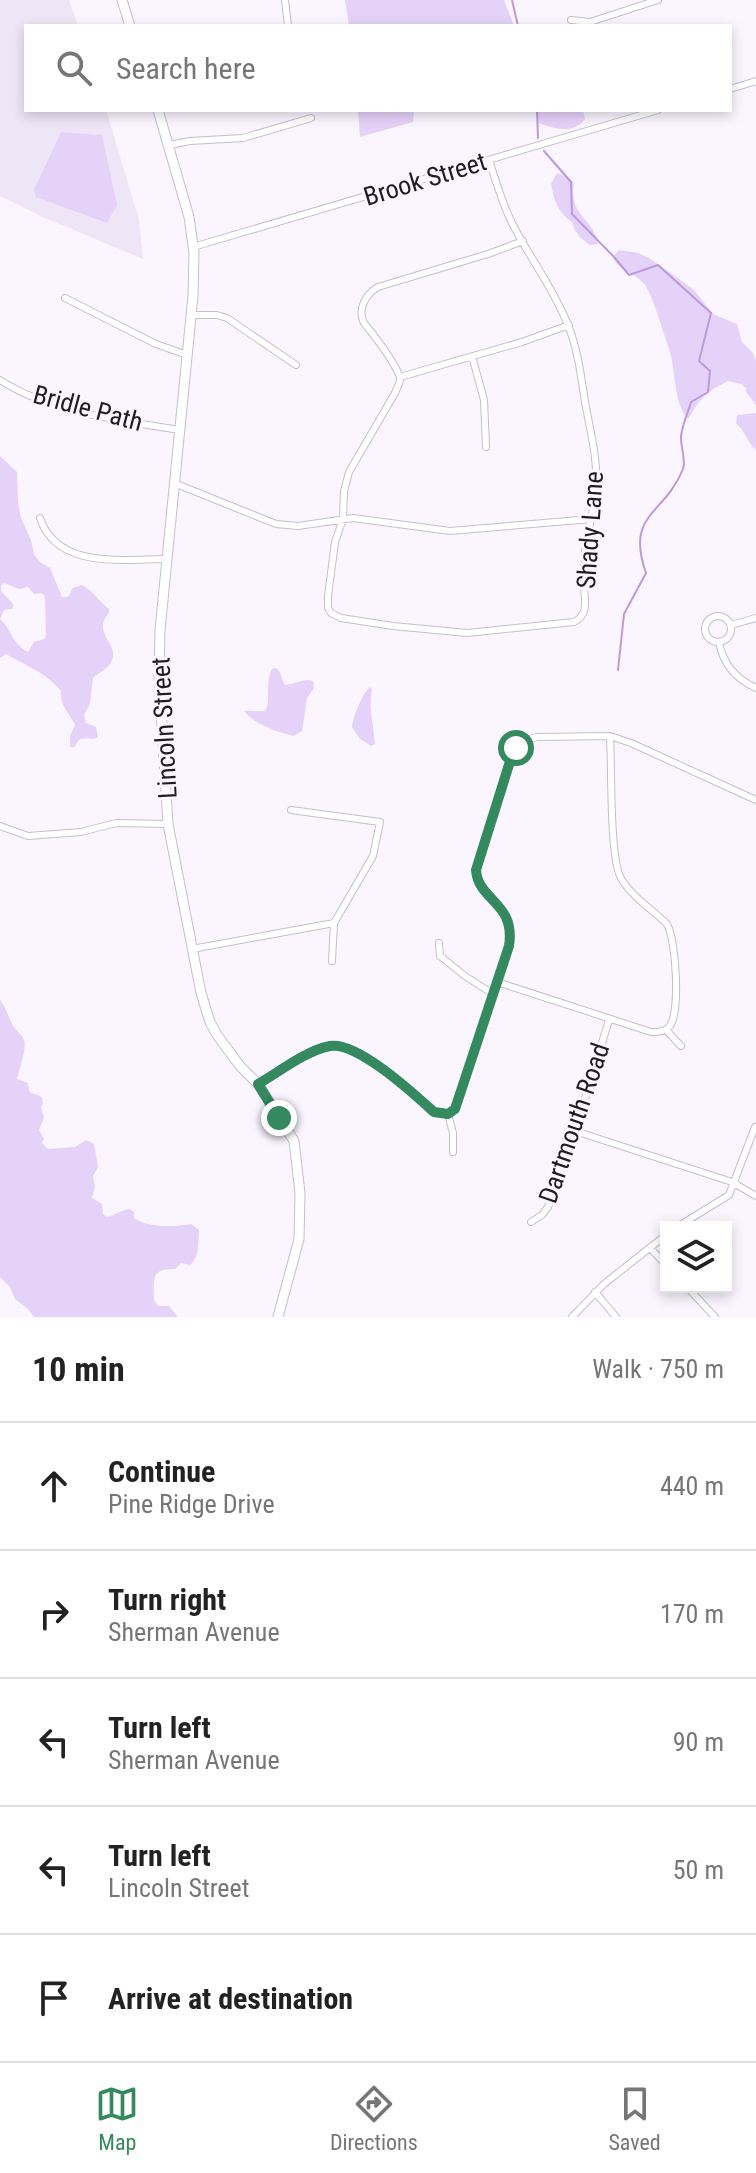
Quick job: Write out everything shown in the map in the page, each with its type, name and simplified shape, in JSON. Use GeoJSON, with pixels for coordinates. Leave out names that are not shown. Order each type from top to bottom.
{"type":"FeatureCollection","features":[{"type":"Feature","properties":{"kind":"main road"},"geometry":{"type":"LineString","coordinates":[[122,0],[129,24]]}},
{"type":"Feature","properties":{"kind":"main road","name":"Lincoln Street"},"geometry":{"type":"LineString","coordinates":[[159,112],[189,217],[193,247],[191,315],[160,630],[159,676],[168,824],[201,993],[210,1022],[226,1048],[258,1084],[294,1141],[300,1193],[299,1239],[278,1317]]}},
{"type":"Feature","properties":{"kind":"street"},"geometry":{"type":"LineString","coordinates":[[285,0],[288,24]]}},
{"type":"Feature","properties":{"kind":"street"},"geometry":{"type":"LineString","coordinates":[[571,20],[590,22],[658,0]]}},
{"type":"Feature","properties":{"kind":"street"},"geometry":{"type":"LineString","coordinates":[[732,88],[756,81]]}},
{"type":"Feature","properties":{"kind":"street","name":"Brook Street"},"geometry":{"type":"LineString","coordinates":[[193,247],[651,112]]}},
{"type":"Feature","properties":{"kind":"street"},"geometry":{"type":"LineString","coordinates":[[169,145],[243,138],[311,118]]}},
{"type":"Feature","properties":{"kind":"street","name":"Shady Lane"},"geometry":{"type":"LineString","coordinates":[[343,519],[335,542],[328,596],[328,608],[341,618],[467,633],[578,621],[585,608],[586,547],[595,498],[596,466],[579,361],[569,325],[502,201],[489,160]]}},
{"type":"Feature","properties":{"kind":"street"},"geometry":{"type":"LineString","coordinates":[[343,519],[344,491],[349,472],[400,381],[394,363],[363,320],[365,299],[378,287],[523,241]]}},
{"type":"Feature","properties":{"kind":"street"},"geometry":{"type":"LineString","coordinates":[[65,298],[156,344],[187,355]]}},
{"type":"Feature","properties":{"kind":"street"},"geometry":{"type":"LineString","coordinates":[[191,315],[227,318],[296,365]]}},
{"type":"Feature","properties":{"kind":"street"},"geometry":{"type":"LineString","coordinates":[[400,377],[522,342],[569,325]]}},
{"type":"Feature","properties":{"kind":"street"},"geometry":{"type":"LineString","coordinates":[[472,356],[484,400],[486,447]]}},
{"type":"Feature","properties":{"kind":"street","name":"Bridle Path"},"geometry":{"type":"LineString","coordinates":[[0,380],[62,406],[179,430]]}},
{"type":"Feature","properties":{"kind":"street"},"geometry":{"type":"LineString","coordinates":[[174,483],[276,524],[298,526],[353,518],[450,531],[591,519]]}},
{"type":"Feature","properties":{"kind":"street"},"geometry":{"type":"LineString","coordinates":[[40,518],[45,531],[57,543],[87,558],[167,559]]}},
{"type":"Feature","properties":{"kind":"street"},"geometry":{"type":"LineString","coordinates":[[715,616],[721,616],[731,625],[730,635],[719,642],[713,641],[705,631],[709,620],[715,616]]}},
{"type":"Feature","properties":{"kind":"street"},"geometry":{"type":"LineString","coordinates":[[731,625],[756,618]]}},
{"type":"Feature","properties":{"kind":"street"},"geometry":{"type":"LineString","coordinates":[[719,642],[725,661],[741,681],[756,688]]}},
{"type":"Feature","properties":{"kind":"street"},"geometry":{"type":"LineString","coordinates":[[497,982],[651,1032],[666,1030],[675,1016],[672,936],[667,924],[632,893],[618,874],[610,736]]}},
{"type":"Feature","properties":{"kind":"street"},"geometry":{"type":"LineString","coordinates":[[258,1084],[307,1056],[330,1046],[339,1046],[368,1058],[434,1112],[448,1114],[455,1109],[509,946],[510,925],[481,885],[476,870],[512,755],[523,741],[537,737],[610,736],[756,800]]}},
{"type":"Feature","properties":{"kind":"street"},"geometry":{"type":"LineString","coordinates":[[291,810],[380,822],[373,856],[334,923],[332,961]]}},
{"type":"Feature","properties":{"kind":"street"},"geometry":{"type":"LineString","coordinates":[[0,826],[28,836],[81,832],[116,823],[168,824]]}},
{"type":"Feature","properties":{"kind":"street"},"geometry":{"type":"LineString","coordinates":[[192,949],[334,923]]}},
{"type":"Feature","properties":{"kind":"street"},"geometry":{"type":"LineString","coordinates":[[439,943],[440,956],[447,963],[493,994]]}},
{"type":"Feature","properties":{"kind":"street","name":"Dartmouth Road"},"geometry":{"type":"LineString","coordinates":[[531,1222],[548,1207],[609,1020]]}},
{"type":"Feature","properties":{"kind":"street"},"geometry":{"type":"LineString","coordinates":[[666,1030],[681,1046]]}},
{"type":"Feature","properties":{"kind":"street"},"geometry":{"type":"LineString","coordinates":[[448,1114],[453,1133],[453,1152]]}},
{"type":"Feature","properties":{"kind":"street"},"geometry":{"type":"LineString","coordinates":[[687,1221],[729,1195],[755,1127]]}},
{"type":"Feature","properties":{"kind":"street"},"geometry":{"type":"LineString","coordinates":[[575,1131],[732,1182],[756,1196]]}},
{"type":"Feature","properties":{"kind":"street"},"geometry":{"type":"LineString","coordinates":[[572,1317],[595,1292],[660,1241]]}},
{"type":"Feature","properties":{"kind":"street"},"geometry":{"type":"LineString","coordinates":[[651,1249],[660,1259]]}},
{"type":"Feature","properties":{"kind":"street"},"geometry":{"type":"LineString","coordinates":[[595,1292],[616,1317]]}},
{"type":"Feature","properties":{"kind":"street"},"geometry":{"type":"LineString","coordinates":[[693,1293],[715,1317]]}},
{"type":"Feature","properties":{"kind":"shaded area"},"geometry":{"type":"Polygon","coordinates":[[[0,0],[69,0],[77,24],[24,24],[24,112],[107,112],[139,220],[143,259],[0,196],[0,0]]]}},
{"type":"Feature","properties":{"kind":"shaded area"},"geometry":{"type":"Polygon","coordinates":[[[345,0],[504,0],[513,24],[349,24],[345,0]]]}},
{"type":"Feature","properties":{"kind":"shaded area"},"geometry":{"type":"Polygon","coordinates":[[[358,112],[414,112],[413,122],[360,137],[358,112]]]}},
{"type":"Feature","properties":{"kind":"shaded area"},"geometry":{"type":"Polygon","coordinates":[[[536,112],[583,112],[585,119],[569,129],[539,123],[536,112]]]}},
{"type":"Feature","properties":{"kind":"shaded area"},"geometry":{"type":"Polygon","coordinates":[[[61,132],[102,135],[117,205],[107,223],[36,197],[34,190],[61,132]]]}},
{"type":"Feature","properties":{"kind":"shaded area"},"geometry":{"type":"Polygon","coordinates":[[[557,173],[574,183],[575,203],[596,235],[598,244],[590,245],[584,240],[560,210],[551,184],[557,173]]]}},
{"type":"Feature","properties":{"kind":"shaded area"},"geometry":{"type":"Polygon","coordinates":[[[619,250],[649,258],[693,289],[713,314],[737,324],[742,342],[756,361],[756,405],[746,388],[728,381],[704,397],[688,419],[680,404],[671,357],[652,299],[642,281],[616,262],[613,257],[619,250]]]}},
{"type":"Feature","properties":{"kind":"shaded area"},"geometry":{"type":"Polygon","coordinates":[[[756,413],[756,450],[736,423],[737,415],[756,413]]]}},
{"type":"Feature","properties":{"kind":"shaded area"},"geometry":{"type":"Polygon","coordinates":[[[0,456],[17,472],[21,518],[34,554],[50,568],[62,597],[68,597],[73,588],[82,585],[109,609],[103,627],[112,648],[112,660],[93,678],[90,704],[84,715],[86,723],[96,727],[98,737],[83,738],[75,747],[70,747],[70,736],[75,725],[63,705],[61,691],[49,679],[6,654],[0,658],[0,456]],[[4,583],[1,591],[14,605],[12,609],[4,610],[0,619],[22,648],[28,652],[34,642],[44,639],[45,596],[41,593],[34,594],[28,587],[19,589],[4,583]]]}},
{"type":"Feature","properties":{"kind":"shaded area"},"geometry":{"type":"Polygon","coordinates":[[[276,668],[284,684],[313,681],[314,688],[307,698],[302,731],[294,736],[267,727],[244,711],[265,711],[270,674],[276,668]]]}},
{"type":"Feature","properties":{"kind":"shaded area"},"geometry":{"type":"Polygon","coordinates":[[[370,687],[375,744],[371,746],[360,739],[352,727],[358,706],[370,687]]]}},
{"type":"Feature","properties":{"kind":"shaded area"},"geometry":{"type":"Polygon","coordinates":[[[0,1000],[25,1044],[17,1079],[28,1083],[31,1093],[42,1098],[44,1118],[39,1130],[44,1139],[42,1143],[48,1149],[75,1147],[86,1140],[94,1144],[98,1167],[93,1176],[95,1187],[92,1198],[102,1204],[103,1214],[107,1217],[130,1209],[134,1212],[134,1218],[146,1224],[191,1224],[199,1230],[198,1249],[193,1262],[190,1265],[181,1263],[175,1269],[157,1273],[155,1277],[154,1300],[158,1306],[169,1306],[178,1317],[34,1317],[15,1299],[10,1287],[0,1277],[0,1000]]]}},
{"type":"Feature","properties":{"kind":"waterway"},"geometry":{"type":"LineString","coordinates":[[512,0],[518,24]]}},
{"type":"Feature","properties":{"kind":"waterway"},"geometry":{"type":"LineString","coordinates":[[537,112],[538,138]]}},
{"type":"Feature","properties":{"kind":"waterway"},"geometry":{"type":"LineString","coordinates":[[544,151],[571,182],[572,214],[629,275],[658,265],[711,313],[699,361],[710,371],[708,392],[691,402],[683,425],[683,469],[675,485],[643,526],[640,538],[646,573],[624,614],[618,670]]}},
{"type":"Feature","properties":{"kind":"route"},"geometry":{"type":"LineString","coordinates":[[279,1118],[258,1084],[299,1059],[330,1046],[350,1048],[368,1058],[434,1112],[448,1114],[455,1109],[509,946],[511,933],[508,919],[481,885],[476,870],[516,748]]}}]}
